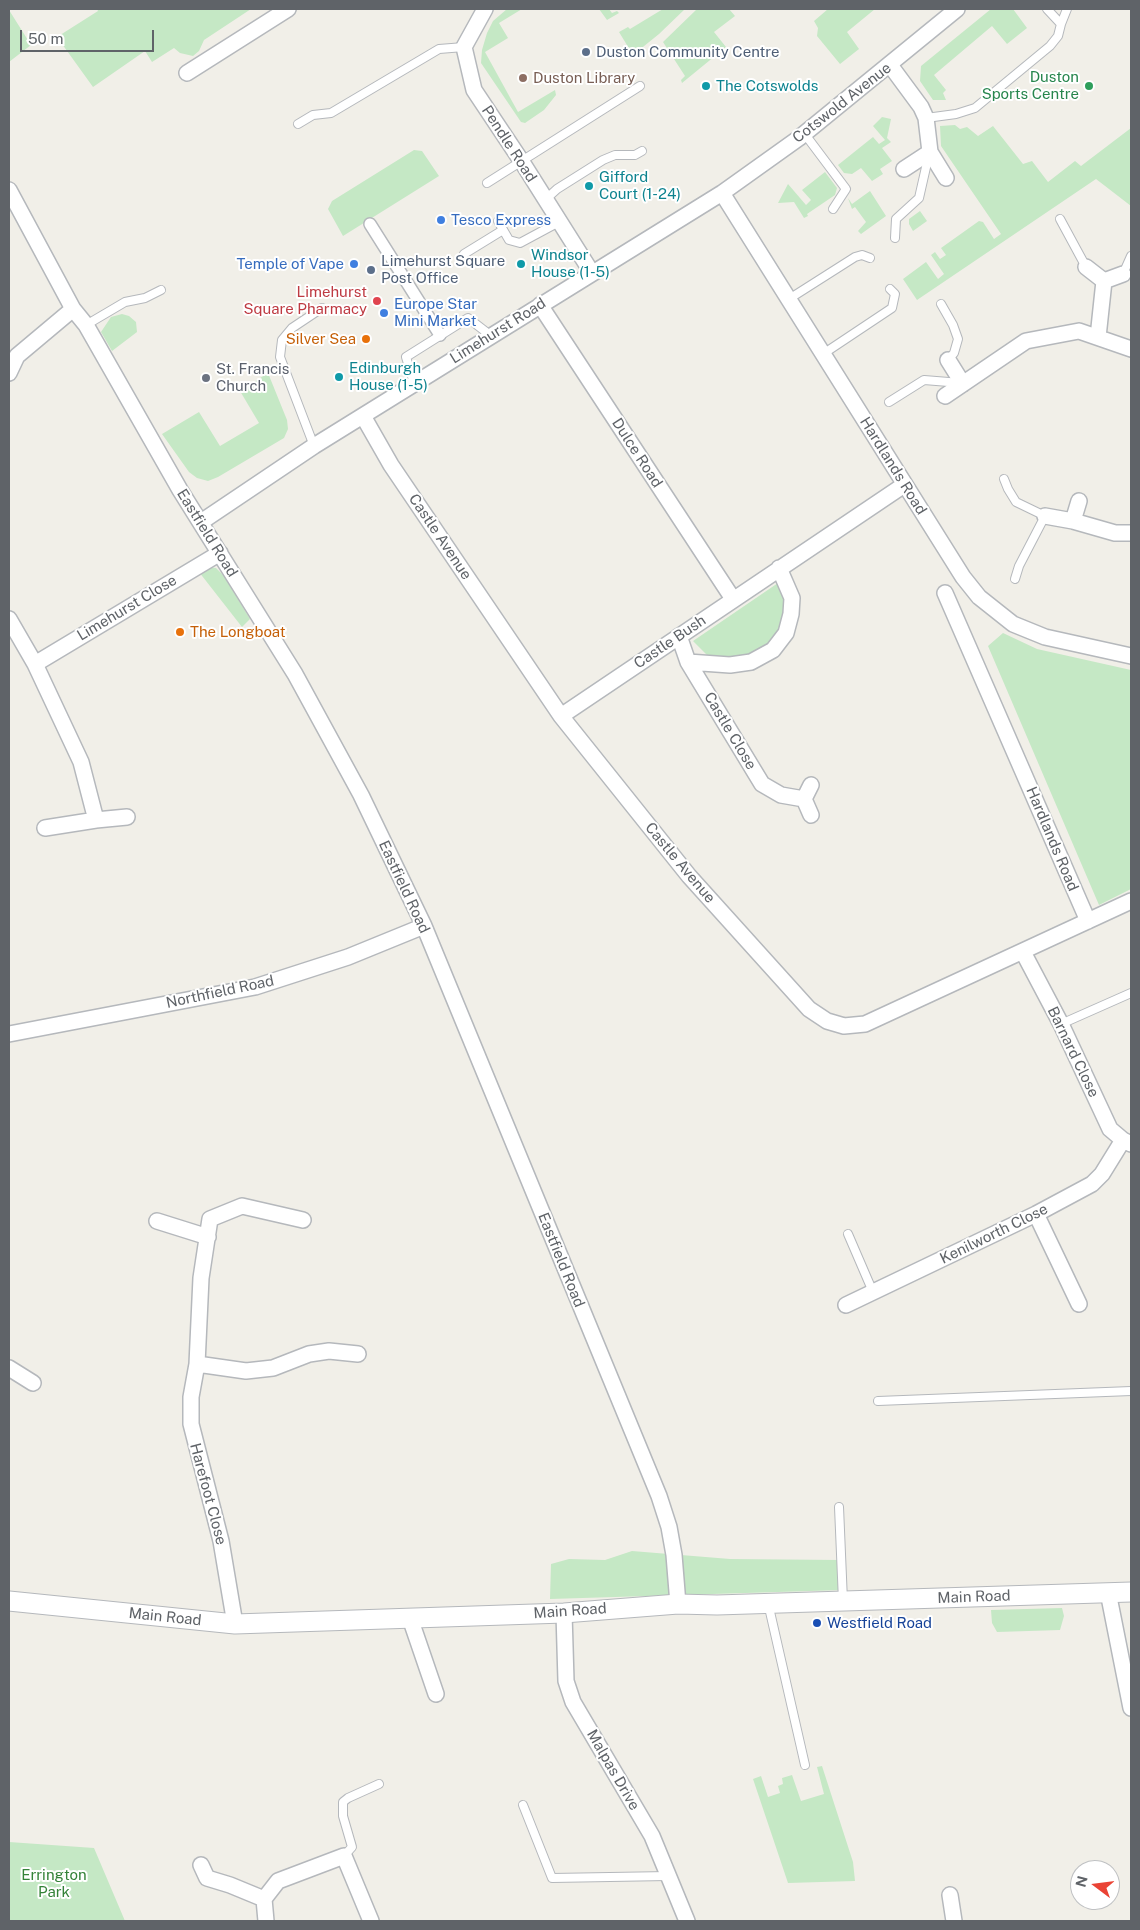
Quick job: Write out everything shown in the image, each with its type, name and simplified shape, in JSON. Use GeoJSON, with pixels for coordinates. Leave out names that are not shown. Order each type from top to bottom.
{"type":"FeatureCollection","features":[{"type":"Feature","properties":{"kind":"street"},"geometry":{"type":"LineString","coordinates":[[187,73],[288,9]]}},
{"type":"Feature","properties":{"kind":"street"},"geometry":{"type":"LineString","coordinates":[[464,47],[485,9]]}},
{"type":"Feature","properties":{"kind":"street","name":"Cotswold Avenue"},"geometry":{"type":"LineString","coordinates":[[722,193],[804,134],[957,9]]}},
{"type":"Feature","properties":{"kind":"street","name":"Pendle Road"},"geometry":{"type":"LineString","coordinates":[[464,47],[474,90],[592,273]]}},
{"type":"Feature","properties":{"kind":"street"},"geometry":{"type":"LineString","coordinates":[[890,65],[912,93],[926,118],[930,152],[946,178]]}},
{"type":"Feature","properties":{"kind":"street"},"geometry":{"type":"LineString","coordinates":[[904,169],[930,152]]}},
{"type":"Feature","properties":{"kind":"street","name":"Eastfield Road"},"geometry":{"type":"LineString","coordinates":[[9,190],[73,308],[86,325],[180,490],[294,674],[361,795],[424,926],[659,1496],[669,1526],[674,1555],[678,1604]]}},
{"type":"Feature","properties":{"kind":"street","name":"Limehurst Road"},"geometry":{"type":"LineString","coordinates":[[201,522],[314,446],[490,335],[672,226],[722,193]]}},
{"type":"Feature","properties":{"kind":"street","name":"Hardlands Road"},"geometry":{"type":"LineString","coordinates":[[722,193],[963,577],[979,597],[1013,624],[1045,637],[1131,656]]}},
{"type":"Feature","properties":{"kind":"street"},"geometry":{"type":"LineString","coordinates":[[370,224],[440,335]]}},
{"type":"Feature","properties":{"kind":"street"},"geometry":{"type":"LineString","coordinates":[[1086,267],[1104,281]]}},
{"type":"Feature","properties":{"kind":"street"},"geometry":{"type":"LineString","coordinates":[[1104,281],[1123,274]]}},
{"type":"Feature","properties":{"kind":"street"},"geometry":{"type":"LineString","coordinates":[[1098,337],[1104,281]]}},
{"type":"Feature","properties":{"kind":"street","name":"Dulce Road"},"geometry":{"type":"LineString","coordinates":[[540,306],[733,600]]}},
{"type":"Feature","properties":{"kind":"street"},"geometry":{"type":"LineString","coordinates":[[9,373],[17,356],[73,308]]}},
{"type":"Feature","properties":{"kind":"street"},"geometry":{"type":"LineString","coordinates":[[945,396],[1026,341],[1079,331],[1131,349]]}},
{"type":"Feature","properties":{"kind":"street"},"geometry":{"type":"LineString","coordinates":[[948,360],[963,384]]}},
{"type":"Feature","properties":{"kind":"street","name":"Castle Avenue"},"geometry":{"type":"LineString","coordinates":[[363,416],[391,465],[561,716],[689,876],[808,1009],[827,1022],[844,1026],[860,1026],[1131,901]]}},
{"type":"Feature","properties":{"kind":"street","name":"Castle Bush"},"geometry":{"type":"LineString","coordinates":[[561,716],[904,484]]}},
{"type":"Feature","properties":{"kind":"street"},"geometry":{"type":"LineString","coordinates":[[1073,521],[1079,501]]}},
{"type":"Feature","properties":{"kind":"street"},"geometry":{"type":"LineString","coordinates":[[1045,516],[1073,521],[1115,533],[1131,533]]}},
{"type":"Feature","properties":{"kind":"street","name":"Limehurst Close"},"geometry":{"type":"LineString","coordinates":[[35,664],[220,553]]}},
{"type":"Feature","properties":{"kind":"street","name":"Castle Bush"},"geometry":{"type":"LineString","coordinates":[[688,662],[730,666],[751,662],[773,650],[786,633],[791,614],[792,598],[779,568]]}},
{"type":"Feature","properties":{"kind":"street","name":"Hardlands Road"},"geometry":{"type":"LineString","coordinates":[[945,593],[1088,921]]}},
{"type":"Feature","properties":{"kind":"street"},"geometry":{"type":"LineString","coordinates":[[9,619],[35,664],[81,762],[96,820]]}},
{"type":"Feature","properties":{"kind":"street","name":"Castle Close"},"geometry":{"type":"LineString","coordinates":[[679,636],[688,662],[762,784],[781,794],[804,799]]}},
{"type":"Feature","properties":{"kind":"street"},"geometry":{"type":"LineString","coordinates":[[811,785],[804,799],[811,815]]}},
{"type":"Feature","properties":{"kind":"street"},"geometry":{"type":"LineString","coordinates":[[45,828],[127,817]]}},
{"type":"Feature","properties":{"kind":"street","name":"Northfield Road"},"geometry":{"type":"LineString","coordinates":[[9,1034],[255,986],[348,957],[424,926]]}},
{"type":"Feature","properties":{"kind":"street","name":"Barnard Close"},"geometry":{"type":"LineString","coordinates":[[1023,952],[1061,1024],[1110,1129],[1127,1142]]}},
{"type":"Feature","properties":{"kind":"street","name":"Kenilworth Close"},"geometry":{"type":"LineString","coordinates":[[846,1305],[1036,1214],[1092,1184],[1127,1142]]}},
{"type":"Feature","properties":{"kind":"street","name":"Harefoot Close"},"geometry":{"type":"LineString","coordinates":[[235,1624],[222,1541],[191,1424],[191,1397],[197,1364],[201,1278],[210,1220],[242,1206],[303,1220]]}},
{"type":"Feature","properties":{"kind":"street"},"geometry":{"type":"LineString","coordinates":[[1036,1214],[1079,1304]]}},
{"type":"Feature","properties":{"kind":"street"},"geometry":{"type":"LineString","coordinates":[[157,1222],[208,1237]]}},
{"type":"Feature","properties":{"kind":"street"},"geometry":{"type":"LineString","coordinates":[[197,1364],[246,1371],[273,1368],[309,1354],[329,1350],[358,1354]]}},
{"type":"Feature","properties":{"kind":"street"},"geometry":{"type":"LineString","coordinates":[[9,1368],[33,1383]]}},
{"type":"Feature","properties":{"kind":"street"},"geometry":{"type":"LineString","coordinates":[[1108,1592],[1131,1708]]}},
{"type":"Feature","properties":{"kind":"street","name":"Main Road"},"geometry":{"type":"LineString","coordinates":[[9,1601],[235,1624],[564,1613],[678,1604],[1131,1592]]}},
{"type":"Feature","properties":{"kind":"street","name":"Malpas Drive"},"geometry":{"type":"LineString","coordinates":[[564,1613],[566,1681],[573,1702],[652,1836],[686,1921]]}},
{"type":"Feature","properties":{"kind":"street"},"geometry":{"type":"LineString","coordinates":[[410,1618],[436,1694]]}},
{"type":"Feature","properties":{"kind":"street"},"geometry":{"type":"LineString","coordinates":[[266,1921],[264,1899],[278,1881],[344,1856],[371,1921]]}},
{"type":"Feature","properties":{"kind":"street"},"geometry":{"type":"LineString","coordinates":[[201,1865],[206,1878],[230,1884],[264,1899]]}},
{"type":"Feature","properties":{"kind":"street"},"geometry":{"type":"LineString","coordinates":[[950,1895],[954,1921]]}},
{"type":"Feature","properties":{"kind":"lane"},"geometry":{"type":"LineString","coordinates":[[1047,9],[1061,24]]}},
{"type":"Feature","properties":{"kind":"lane"},"geometry":{"type":"LineString","coordinates":[[926,118],[956,114],[975,108],[1050,46],[1058,36],[1066,9]]}},
{"type":"Feature","properties":{"kind":"lane"},"geometry":{"type":"LineString","coordinates":[[298,124],[314,115],[330,114],[438,49],[464,47]]}},
{"type":"Feature","properties":{"kind":"lane"},"geometry":{"type":"LineString","coordinates":[[487,183],[640,86]]}},
{"type":"Feature","properties":{"kind":"lane"},"geometry":{"type":"LineString","coordinates":[[804,134],[846,188],[834,209]]}},
{"type":"Feature","properties":{"kind":"lane"},"geometry":{"type":"LineString","coordinates":[[545,200],[557,189],[603,160],[616,155],[635,155],[642,151]]}},
{"type":"Feature","properties":{"kind":"lane"},"geometry":{"type":"LineString","coordinates":[[894,238],[896,218],[919,198],[930,152]]}},
{"type":"Feature","properties":{"kind":"lane"},"geometry":{"type":"LineString","coordinates":[[1060,219],[1086,267]]}},
{"type":"Feature","properties":{"kind":"lane"},"geometry":{"type":"LineString","coordinates":[[498,221],[509,240],[520,243],[558,222]]}},
{"type":"Feature","properties":{"kind":"lane"},"geometry":{"type":"LineString","coordinates":[[464,254],[503,230]]}},
{"type":"Feature","properties":{"kind":"lane"},"geometry":{"type":"LineString","coordinates":[[788,299],[855,257],[862,254],[870,258]]}},
{"type":"Feature","properties":{"kind":"lane"},"geometry":{"type":"LineString","coordinates":[[1123,274],[1131,256]]}},
{"type":"Feature","properties":{"kind":"lane"},"geometry":{"type":"LineString","coordinates":[[823,354],[892,308],[895,294],[890,289]]}},
{"type":"Feature","properties":{"kind":"lane"},"geometry":{"type":"LineString","coordinates":[[86,325],[125,302],[145,298],[161,290]]}},
{"type":"Feature","properties":{"kind":"lane"},"geometry":{"type":"LineString","coordinates":[[941,304],[954,325],[958,339],[954,353],[948,360]]}},
{"type":"Feature","properties":{"kind":"lane"},"geometry":{"type":"LineString","coordinates":[[314,446],[280,357],[282,340],[292,328],[322,308]]}},
{"type":"Feature","properties":{"kind":"lane"},"geometry":{"type":"LineString","coordinates":[[414,383],[406,356],[468,318],[490,335]]}},
{"type":"Feature","properties":{"kind":"lane"},"geometry":{"type":"LineString","coordinates":[[890,402],[924,380],[963,384]]}},
{"type":"Feature","properties":{"kind":"lane"},"geometry":{"type":"LineString","coordinates":[[1004,478],[1008,490],[1016,502],[1045,516],[1018,566],[1015,579]]}},
{"type":"Feature","properties":{"kind":"lane"},"geometry":{"type":"LineString","coordinates":[[1061,1024],[1131,993]]}},
{"type":"Feature","properties":{"kind":"lane"},"geometry":{"type":"LineString","coordinates":[[848,1234],[873,1292]]}},
{"type":"Feature","properties":{"kind":"lane"},"geometry":{"type":"LineString","coordinates":[[878,1400],[1131,1391]]}},
{"type":"Feature","properties":{"kind":"lane"},"geometry":{"type":"LineString","coordinates":[[839,1507],[843,1601]]}},
{"type":"Feature","properties":{"kind":"lane"},"geometry":{"type":"LineString","coordinates":[[768,1603],[805,1765]]}},
{"type":"Feature","properties":{"kind":"lane"},"geometry":{"type":"LineString","coordinates":[[344,1856],[352,1847],[343,1816],[343,1802],[380,1784]]}},
{"type":"Feature","properties":{"kind":"lane"},"geometry":{"type":"LineString","coordinates":[[523,1805],[552,1878],[668,1876]]}},
{"type":"Feature","properties":{"kind":"green space"},"geometry":{"type":"Polygon","coordinates":[[[97,9],[251,9],[204,40],[199,51],[193,56],[180,53],[174,48],[152,62],[145,51],[93,87],[57,37],[98,11],[97,9]]]}},
{"type":"Feature","properties":{"kind":"green space"},"geometry":{"type":"Polygon","coordinates":[[[507,9],[522,9],[499,23],[508,38],[485,52],[518,112],[555,90],[556,95],[544,110],[525,123],[521,122],[481,63],[482,50],[487,33],[493,21],[507,9]]]}},
{"type":"Feature","properties":{"kind":"green space"},"geometry":{"type":"Polygon","coordinates":[[[599,9],[609,9],[612,13],[617,11],[619,13],[607,20],[599,9]]]}},
{"type":"Feature","properties":{"kind":"green space"},"geometry":{"type":"Polygon","coordinates":[[[663,9],[685,9],[633,55],[619,32],[628,27],[630,29],[663,9]]]}},
{"type":"Feature","properties":{"kind":"green space"},"geometry":{"type":"Polygon","coordinates":[[[697,9],[729,9],[735,16],[714,32],[726,47],[682,83],[681,80],[685,76],[663,42],[697,9]]]}},
{"type":"Feature","properties":{"kind":"green space"},"geometry":{"type":"Polygon","coordinates":[[[828,9],[875,9],[847,32],[859,49],[840,64],[817,36],[818,28],[814,21],[828,9]]]}},
{"type":"Feature","properties":{"kind":"green space"},"geometry":{"type":"Polygon","coordinates":[[[991,9],[1013,9],[1027,28],[1007,44],[992,26],[934,75],[946,90],[943,93],[946,100],[933,100],[920,81],[921,66],[991,9]]]}},
{"type":"Feature","properties":{"kind":"green space"},"geometry":{"type":"Polygon","coordinates":[[[9,10],[31,45],[9,62],[9,10]]]}},
{"type":"Feature","properties":{"kind":"green space"},"geometry":{"type":"Polygon","coordinates":[[[882,117],[891,119],[887,138],[891,142],[882,148],[892,161],[880,169],[883,174],[872,181],[861,168],[852,174],[844,173],[838,165],[873,137],[879,144],[885,140],[873,126],[882,117]]]}},
{"type":"Feature","properties":{"kind":"green space"},"geometry":{"type":"Polygon","coordinates":[[[955,125],[960,129],[967,127],[978,136],[993,126],[1023,164],[1032,161],[1048,182],[1075,161],[1081,166],[1131,128],[1131,206],[1096,179],[917,300],[903,279],[926,262],[938,279],[944,274],[931,255],[935,252],[940,259],[946,255],[941,248],[979,221],[983,222],[994,239],[1001,234],[941,146],[940,126],[955,125]]]}},
{"type":"Feature","properties":{"kind":"green space"},"geometry":{"type":"Polygon","coordinates":[[[414,150],[422,151],[439,176],[343,236],[328,209],[332,201],[414,150]]]}},
{"type":"Feature","properties":{"kind":"green space"},"geometry":{"type":"Polygon","coordinates":[[[825,172],[837,188],[835,195],[807,214],[808,216],[804,218],[794,202],[778,203],[788,184],[806,205],[811,200],[802,190],[825,172]]]}},
{"type":"Feature","properties":{"kind":"green space"},"geometry":{"type":"Polygon","coordinates":[[[870,191],[886,216],[861,234],[858,231],[866,222],[855,207],[852,209],[848,198],[852,204],[870,191]]]}},
{"type":"Feature","properties":{"kind":"green space"},"geometry":{"type":"Polygon","coordinates":[[[920,211],[927,221],[913,231],[909,224],[909,219],[920,211]]]}},
{"type":"Feature","properties":{"kind":"green space"},"geometry":{"type":"Polygon","coordinates":[[[122,314],[129,316],[136,322],[137,332],[112,351],[101,332],[111,317],[122,314]]]}},
{"type":"Feature","properties":{"kind":"green space"},"geometry":{"type":"Polygon","coordinates":[[[268,373],[287,420],[288,429],[284,438],[218,477],[208,481],[197,478],[189,472],[162,434],[199,412],[220,446],[259,423],[240,391],[268,373]]]}},
{"type":"Feature","properties":{"kind":"green space"},"geometry":{"type":"Polygon","coordinates":[[[208,567],[216,568],[224,576],[250,619],[242,627],[199,572],[208,567]]]}},
{"type":"Feature","properties":{"kind":"green space"},"geometry":{"type":"Polygon","coordinates":[[[778,583],[786,610],[775,637],[765,647],[746,657],[719,659],[707,655],[693,641],[778,583]]]}},
{"type":"Feature","properties":{"kind":"green space"},"geometry":{"type":"Polygon","coordinates":[[[1003,633],[1037,649],[1131,670],[1131,889],[1099,905],[988,646],[1003,633]]]}},
{"type":"Feature","properties":{"kind":"green space"},"geometry":{"type":"Polygon","coordinates":[[[632,1551],[730,1559],[840,1560],[843,1590],[550,1599],[551,1564],[569,1559],[605,1560],[632,1551]]]}},
{"type":"Feature","properties":{"kind":"green space"},"geometry":{"type":"Polygon","coordinates":[[[1062,1608],[1064,1616],[1060,1630],[997,1632],[992,1623],[991,1610],[1062,1608]]]}},
{"type":"Feature","properties":{"kind":"green space"},"geometry":{"type":"Polygon","coordinates":[[[822,1766],[853,1862],[855,1881],[788,1883],[753,1779],[761,1776],[768,1797],[780,1793],[778,1786],[783,1784],[782,1778],[792,1775],[801,1801],[824,1794],[817,1767],[822,1766]]]}},
{"type":"Feature","properties":{"kind":"green space","name":"Errington Park"},"geometry":{"type":"Polygon","coordinates":[[[9,1842],[94,1848],[125,1921],[9,1921],[9,1842]]]}},
{"type":"Feature","properties":{"kind":"place","name":"Duston Community Centre"},"geometry":{"type":"Point","coordinates":[586,52]}},
{"type":"Feature","properties":{"kind":"place","name":"Duston Library"},"geometry":{"type":"Point","coordinates":[523,78]}},
{"type":"Feature","properties":{"kind":"place","name":"The Cotswolds"},"geometry":{"type":"Point","coordinates":[706,86]}},
{"type":"Feature","properties":{"kind":"place","name":"Duston Sports Centre"},"geometry":{"type":"Point","coordinates":[1089,86]}},
{"type":"Feature","properties":{"kind":"place","name":"Gifford Court (1-24)"},"geometry":{"type":"Point","coordinates":[589,186]}},
{"type":"Feature","properties":{"kind":"place","name":"Tesco Express"},"geometry":{"type":"Point","coordinates":[441,220]}},
{"type":"Feature","properties":{"kind":"place","name":"Temple of Vape"},"geometry":{"type":"Point","coordinates":[354,264]}},
{"type":"Feature","properties":{"kind":"place","name":"Windsor House (1-5)"},"geometry":{"type":"Point","coordinates":[521,264]}},
{"type":"Feature","properties":{"kind":"place","name":"Limehurst Square Post Office"},"geometry":{"type":"Point","coordinates":[371,270]}},
{"type":"Feature","properties":{"kind":"place","name":"Limehurst Square Pharmacy"},"geometry":{"type":"Point","coordinates":[377,301]}},
{"type":"Feature","properties":{"kind":"place","name":"Europe Star Mini Market"},"geometry":{"type":"Point","coordinates":[384,313]}},
{"type":"Feature","properties":{"kind":"place","name":"Silver Sea"},"geometry":{"type":"Point","coordinates":[366,339]}},
{"type":"Feature","properties":{"kind":"place","name":"Edinburgh House (1-5)"},"geometry":{"type":"Point","coordinates":[339,377]}},
{"type":"Feature","properties":{"kind":"place","name":"St. Francis Church"},"geometry":{"type":"Point","coordinates":[206,378]}},
{"type":"Feature","properties":{"kind":"place","name":"The Longboat"},"geometry":{"type":"Point","coordinates":[180,632]}},
{"type":"Feature","properties":{"kind":"place","name":"Westfield Road"},"geometry":{"type":"Point","coordinates":[817,1623]}}]}
